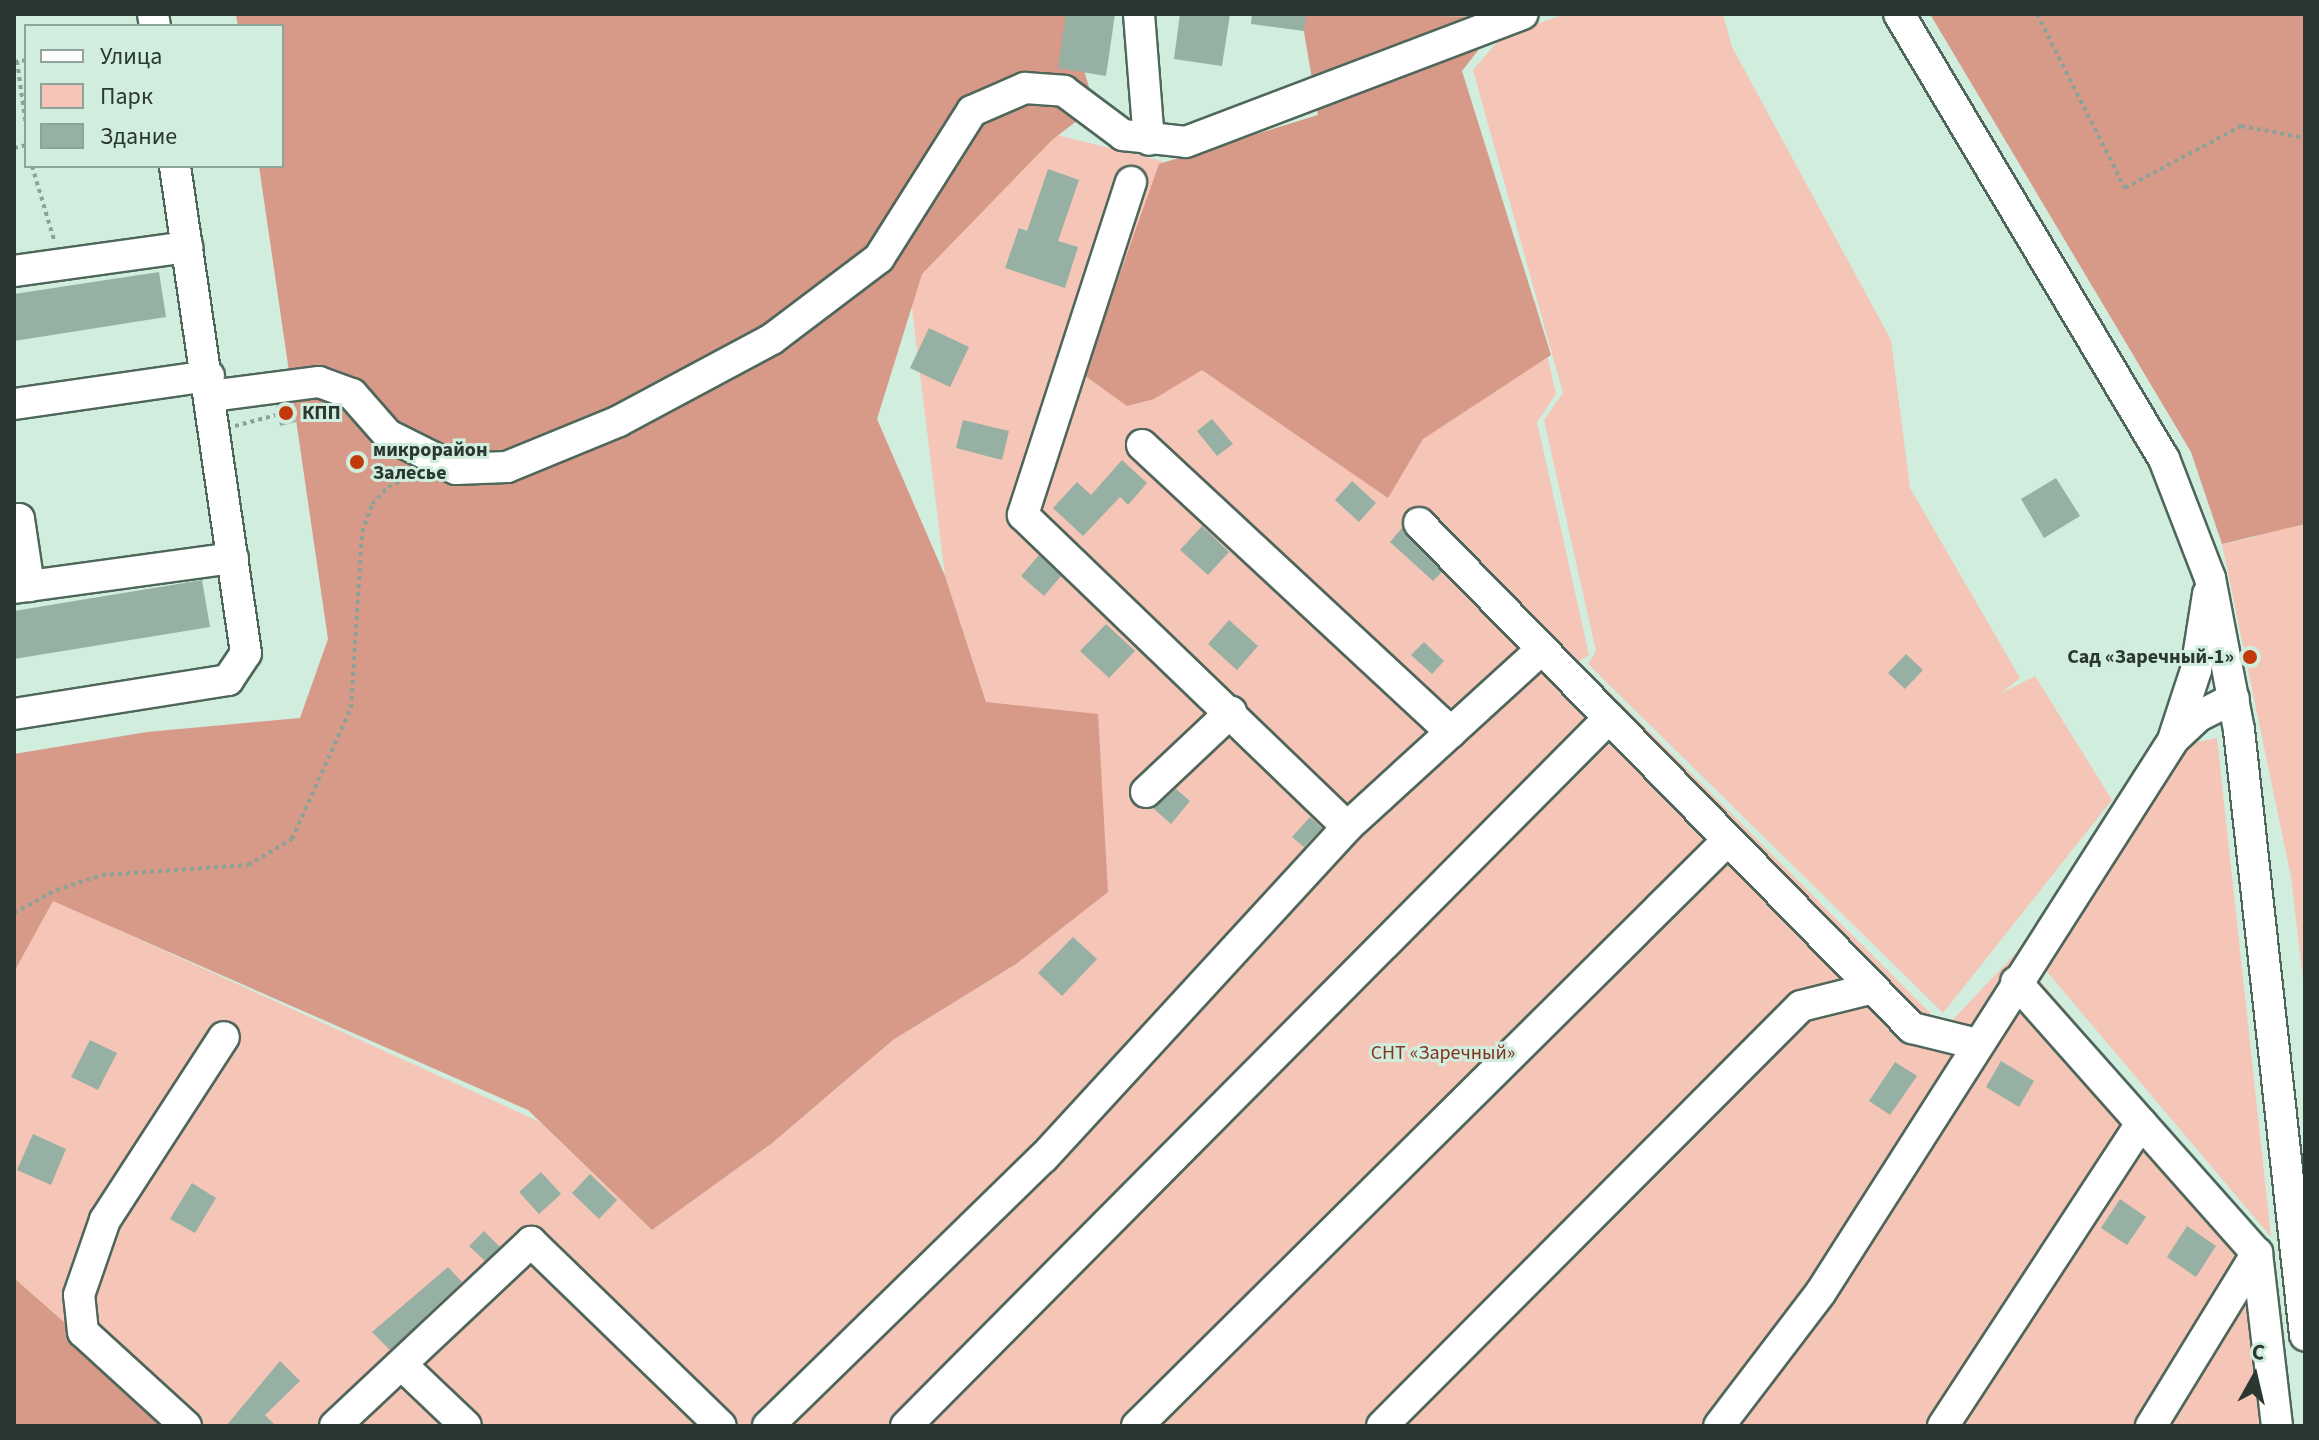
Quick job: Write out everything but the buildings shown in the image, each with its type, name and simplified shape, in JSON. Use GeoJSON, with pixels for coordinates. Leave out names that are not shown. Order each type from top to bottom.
{"type":"FeatureCollection","features":[{"type":"Feature","properties":{"kind":"street"},"geometry":{"type":"LineString","coordinates":[[1139,14],[1149,140]]}},
{"type":"Feature","properties":{"kind":"street"},"geometry":{"type":"LineString","coordinates":[[14,404],[210,386],[319,382],[352,394],[388,435],[450,466],[507,467],[619,421],[772,339],[879,258],[972,111],[1025,88],[1064,91],[1123,135],[1186,142],[1523,14]]}},
{"type":"Feature","properties":{"kind":"street"},"geometry":{"type":"LineString","coordinates":[[1899,14],[2164,459],[2210,578],[2234,698],[2305,1335]]}},
{"type":"Feature","properties":{"kind":"street"},"geometry":{"type":"LineString","coordinates":[[14,714],[228,680],[246,653],[210,386],[175,168]]}},
{"type":"Feature","properties":{"kind":"street"},"geometry":{"type":"LineString","coordinates":[[1131,182],[1023,515],[1347,827]]}},
{"type":"Feature","properties":{"kind":"street"},"geometry":{"type":"LineString","coordinates":[[14,271],[187,247]]}},
{"type":"Feature","properties":{"kind":"street"},"geometry":{"type":"LineString","coordinates":[[1142,445],[1451,732]]}},
{"type":"Feature","properties":{"kind":"street"},"geometry":{"type":"LineString","coordinates":[[14,520],[19,519],[21,587],[233,558]]}},
{"type":"Feature","properties":{"kind":"street"},"geometry":{"type":"LineString","coordinates":[[1419,523],[1912,1028],[1977,1044]]}},
{"type":"Feature","properties":{"kind":"street"},"geometry":{"type":"LineString","coordinates":[[2174,739],[2196,670],[2210,578]]}},
{"type":"Feature","properties":{"kind":"street"},"geometry":{"type":"LineString","coordinates":[[768,1426],[1043,1158],[1347,827],[1542,649]]}},
{"type":"Feature","properties":{"kind":"street"},"geometry":{"type":"LineString","coordinates":[[1719,1426],[1821,1292],[2016,982],[2174,739],[2199,716],[2234,698]]}},
{"type":"Feature","properties":{"kind":"street"},"geometry":{"type":"LineString","coordinates":[[1146,792],[1231,712]]}},
{"type":"Feature","properties":{"kind":"street"},"geometry":{"type":"LineString","coordinates":[[906,1426],[1609,718]]}},
{"type":"Feature","properties":{"kind":"street"},"geometry":{"type":"LineString","coordinates":[[1137,1426],[1728,840]]}},
{"type":"Feature","properties":{"kind":"street"},"geometry":{"type":"LineString","coordinates":[[2016,982],[2257,1253],[2277,1426]]}},
{"type":"Feature","properties":{"kind":"street"},"geometry":{"type":"LineString","coordinates":[[1382,1426],[1801,1006],[1873,988]]}},
{"type":"Feature","properties":{"kind":"street"},"geometry":{"type":"LineString","coordinates":[[186,1426],[83,1332],[79,1295],[105,1220],[224,1037]]}},
{"type":"Feature","properties":{"kind":"street"},"geometry":{"type":"LineString","coordinates":[[1943,1426],[2141,1123]]}},
{"type":"Feature","properties":{"kind":"street"},"geometry":{"type":"LineString","coordinates":[[335,1426],[531,1242],[721,1426]]}},
{"type":"Feature","properties":{"kind":"street"},"geometry":{"type":"LineString","coordinates":[[2151,1426],[2257,1253]]}},
{"type":"Feature","properties":{"kind":"street"},"geometry":{"type":"LineString","coordinates":[[402,1365],[466,1426]]}},
{"type":"Feature","properties":{"kind":"path"},"geometry":{"type":"LineString","coordinates":[[2037,14],[2125,188],[2241,126],[2305,138]]}},
{"type":"Feature","properties":{"kind":"path"},"geometry":{"type":"LineString","coordinates":[[16,62],[24,113]]}},
{"type":"Feature","properties":{"kind":"path"},"geometry":{"type":"LineString","coordinates":[[33,168],[50,216],[58,265]]}},
{"type":"Feature","properties":{"kind":"path"},"geometry":{"type":"LineString","coordinates":[[216,431],[276,415]]}},
{"type":"Feature","properties":{"kind":"path"},"geometry":{"type":"LineString","coordinates":[[14,913],[56,890],[102,875],[248,865],[292,839],[351,708],[362,532],[372,504],[388,487],[450,466]]}},
{"type":"Feature","properties":{"kind":"green space"},"geometry":{"type":"Polygon","coordinates":[[[1565,14],[1723,14],[1732,47],[1891,340],[1910,488],[2020,678],[2000,694],[2035,676],[2112,800],[1943,1013],[1588,664],[1596,651],[1544,420],[1563,393],[1473,70],[1503,36],[1565,14]]]}},
{"type":"Feature","properties":{"kind":"green space","name":"СНТ «Заречный»"},"geometry":{"type":"Polygon","coordinates":[[[1057,135],[1158,160],[1535,301],[1556,394],[1537,422],[1589,655],[1579,661],[1945,1028],[2016,953],[2268,1246],[2288,1426],[182,1426],[14,1278],[14,972],[53,900],[540,1122],[652,1230],[771,1144],[893,1040],[1016,964],[986,702],[945,576],[907,269],[1057,135]]]}},
{"type":"Feature","properties":{"kind":"green space"},"geometry":{"type":"Polygon","coordinates":[[[2305,468],[2305,996],[2291,877],[2222,544],[2255,537],[2305,468]]]}},
{"type":"Feature","properties":{"kind":"green space"},"geometry":{"type":"Polygon","coordinates":[[[2217,738],[2271,1237],[2043,967],[2175,759],[2197,742],[2217,738]]]}},
{"type":"Feature","properties":{"kind":"shaded area"},"geometry":{"type":"Polygon","coordinates":[[[1067,14],[1095,107],[1052,140],[922,274],[877,419],[945,576],[986,702],[1098,714],[1108,892],[1016,964],[893,1040],[771,1144],[652,1230],[528,1110],[53,901],[14,972],[14,754],[147,732],[300,718],[328,639],[259,168],[284,168],[284,24],[238,24],[236,15],[1067,14]]]}},
{"type":"Feature","properties":{"kind":"shaded area"},"geometry":{"type":"Polygon","coordinates":[[[1301,14],[1504,17],[1462,71],[1551,355],[1423,439],[1388,498],[1202,370],[1154,399],[1127,406],[1084,375],[1159,164],[1318,115],[1301,14]]]}},
{"type":"Feature","properties":{"kind":"shaded area"},"geometry":{"type":"Polygon","coordinates":[[[1930,14],[2305,14],[2305,524],[2222,544],[2191,452],[1930,14]]]}},
{"type":"Feature","properties":{"kind":"shaded area"},"geometry":{"type":"Polygon","coordinates":[[[14,1278],[182,1426],[14,1426],[14,1278]]]}},
{"type":"Feature","properties":{"kind":"place","name":"КПП"},"geometry":{"type":"Point","coordinates":[286,413]}},
{"type":"Feature","properties":{"kind":"place","name":"микрорайон Залесье"},"geometry":{"type":"Point","coordinates":[357,462]}},
{"type":"Feature","properties":{"kind":"place","name":"Сад «Заречный-1»"},"geometry":{"type":"Point","coordinates":[2250,657]}}]}
